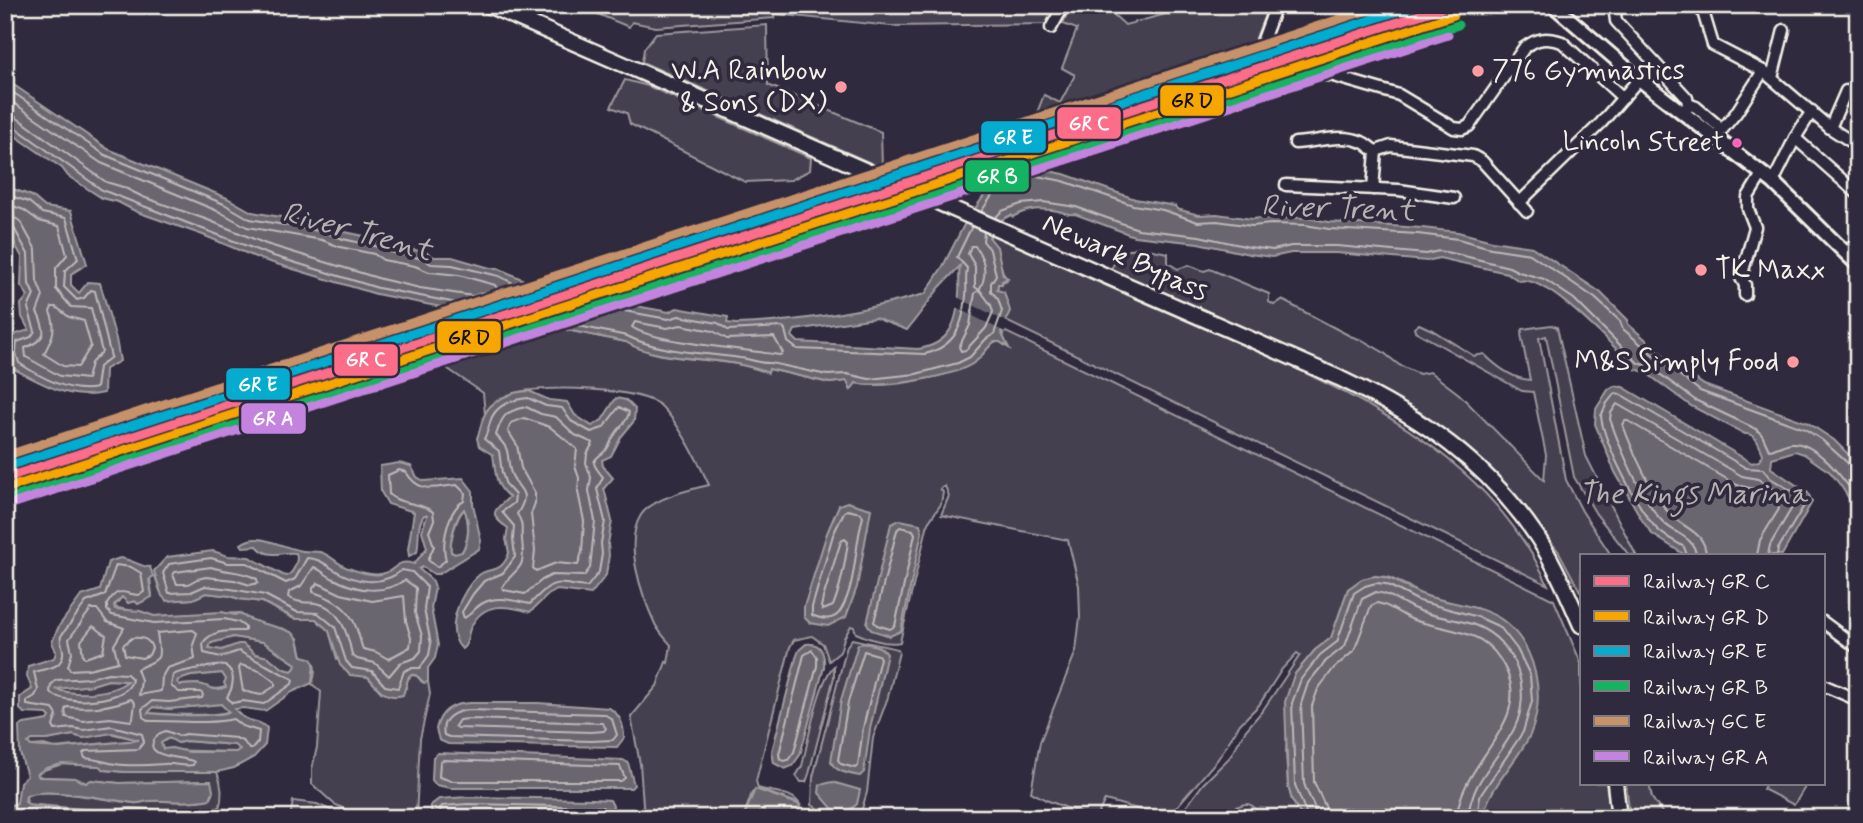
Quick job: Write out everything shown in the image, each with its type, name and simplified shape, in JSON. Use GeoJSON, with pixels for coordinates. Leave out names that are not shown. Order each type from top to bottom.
{"type":"FeatureCollection","features":[{"type":"Feature","properties":{"kind":"highway","name":"Newark Bypass"},"geometry":{"type":"LineString","coordinates":[[488,5],[1339,378],[1413,416],[1460,452],[1498,489],[1538,538],[1579,620]]}},
{"type":"Feature","properties":{"kind":"highway"},"geometry":{"type":"LineString","coordinates":[[1615,784],[1619,818]]}},
{"type":"Feature","properties":{"kind":"main road"},"geometry":{"type":"LineString","coordinates":[[1553,5],[1639,79],[1686,109],[1715,138],[1773,182],[1858,265]]}},
{"type":"Feature","properties":{"kind":"street"},"geometry":{"type":"LineString","coordinates":[[1051,28],[1064,5]]}},
{"type":"Feature","properties":{"kind":"street"},"geometry":{"type":"LineString","coordinates":[[1261,45],[1276,5]]}},
{"type":"Feature","properties":{"kind":"street"},"geometry":{"type":"LineString","coordinates":[[1701,5],[1713,45],[1763,71],[1830,128],[1858,146]]}},
{"type":"Feature","properties":{"kind":"street"},"geometry":{"type":"LineString","coordinates":[[1621,6],[1615,13],[1616,21],[1687,98],[1686,109],[1696,107],[1716,124]]}},
{"type":"Feature","properties":{"kind":"street"},"geometry":{"type":"LineString","coordinates":[[1772,78],[1782,32]]}},
{"type":"Feature","properties":{"kind":"street"},"geometry":{"type":"LineString","coordinates":[[1237,95],[1247,84],[1259,80],[1330,75],[1399,95],[1454,128],[1462,129],[1469,126],[1524,48],[1533,41],[1549,37],[1562,42],[1623,98]]}},
{"type":"Feature","properties":{"kind":"street"},"geometry":{"type":"LineString","coordinates":[[1715,138],[1736,113],[1763,71]]}},
{"type":"Feature","properties":{"kind":"street"},"geometry":{"type":"LineString","coordinates":[[1376,151],[1391,146],[1472,156],[1482,161],[1523,207],[1639,79]]}},
{"type":"Feature","properties":{"kind":"street"},"geometry":{"type":"LineString","coordinates":[[1830,128],[1846,91]]}},
{"type":"Feature","properties":{"kind":"street"},"geometry":{"type":"LineString","coordinates":[[1773,182],[1812,111]]}},
{"type":"Feature","properties":{"kind":"street"},"geometry":{"type":"LineString","coordinates":[[1295,143],[1316,142],[1327,138],[1360,141],[1376,151]]}},
{"type":"Feature","properties":{"kind":"street"},"geometry":{"type":"LineString","coordinates":[[1795,138],[1858,194]]}},
{"type":"Feature","properties":{"kind":"street"},"geometry":{"type":"LineString","coordinates":[[1373,189],[1376,151]]}},
{"type":"Feature","properties":{"kind":"street"},"geometry":{"type":"LineString","coordinates":[[1745,295],[1745,285],[1741,278],[1755,228],[1748,209],[1748,197],[1762,174]]}},
{"type":"Feature","properties":{"kind":"street"},"geometry":{"type":"LineString","coordinates":[[1286,185],[1399,190],[1454,198]]}},
{"type":"Feature","properties":{"kind":"street"},"geometry":{"type":"LineString","coordinates":[[1847,255],[1858,239]]}},
{"type":"Feature","properties":{"kind":"street"},"geometry":{"type":"LineString","coordinates":[[1825,623],[1858,648]]}},
{"type":"Feature","properties":{"kind":"street"},"geometry":{"type":"LineString","coordinates":[[1827,687],[1857,700]]}},
{"type":"Feature","properties":{"kind":"shaded area"},"geometry":{"type":"Polygon","coordinates":[[[576,5],[1057,5],[1051,24],[891,26],[775,14],[774,18],[656,27],[632,22],[629,27],[576,5]]]}},
{"type":"Feature","properties":{"kind":"shaded area"},"geometry":{"type":"Polygon","coordinates":[[[1070,5],[1103,5],[1125,25],[1181,10],[1180,5],[1250,5],[1266,12],[1252,48],[1039,115],[1038,110],[1044,95],[1060,103],[1075,75],[1062,68],[1077,29],[1063,24],[1070,5]]]}},
{"type":"Feature","properties":{"kind":"shaded area"},"geometry":{"type":"Polygon","coordinates":[[[767,25],[768,85],[881,132],[882,168],[642,62],[644,49],[656,33],[767,25]]]}},
{"type":"Feature","properties":{"kind":"shaded area"},"geometry":{"type":"Polygon","coordinates":[[[625,80],[648,86],[811,158],[810,170],[791,180],[745,182],[630,124],[627,113],[611,107],[625,80]]]}},
{"type":"Feature","properties":{"kind":"shaded area"},"geometry":{"type":"Polygon","coordinates":[[[990,234],[1301,371],[1399,424],[1444,456],[1485,493],[1520,535],[1548,585],[1006,321],[1007,304],[997,291],[998,284],[1007,280],[990,234]]]}},
{"type":"Feature","properties":{"kind":"shaded area"},"geometry":{"type":"Polygon","coordinates":[[[1138,247],[1168,253],[1168,263],[1178,269],[1189,265],[1204,271],[1210,269],[1269,294],[1269,302],[1274,305],[1282,300],[1362,340],[1399,365],[1419,374],[1430,372],[1459,394],[1544,480],[1546,455],[1533,392],[1522,391],[1414,328],[1419,324],[1474,356],[1484,354],[1511,375],[1530,380],[1521,334],[1523,329],[1551,325],[1557,327],[1586,456],[1635,554],[1628,554],[1596,514],[1574,477],[1546,336],[1539,338],[1566,480],[1582,511],[1610,554],[1580,554],[1580,591],[1559,552],[1503,482],[1465,445],[1420,412],[1345,372],[1110,270],[1122,252],[1138,247]]]}},
{"type":"Feature","properties":{"kind":"shaded area"},"geometry":{"type":"Polygon","coordinates":[[[504,321],[542,325],[626,342],[668,356],[732,363],[767,372],[769,369],[829,383],[847,381],[850,389],[856,383],[882,385],[950,373],[978,360],[994,342],[1006,346],[1002,330],[1554,600],[1580,661],[1580,784],[1606,784],[1611,818],[1483,818],[1486,800],[1530,735],[1480,610],[1421,595],[1388,577],[1375,576],[1348,589],[1331,638],[1315,650],[1294,675],[1286,754],[1288,786],[1300,818],[1261,818],[1251,805],[1246,804],[1214,818],[1178,818],[1203,784],[1230,757],[1245,731],[1263,710],[1300,655],[1297,653],[1282,669],[1259,705],[1240,724],[1218,759],[1174,810],[1163,816],[1105,800],[1096,818],[1093,818],[1046,800],[1031,792],[1040,742],[1076,651],[1080,617],[1079,586],[1068,540],[941,515],[949,496],[945,486],[940,489],[943,492],[941,504],[928,523],[900,642],[889,643],[872,639],[856,633],[851,626],[840,652],[829,661],[823,644],[812,636],[794,640],[790,647],[756,781],[758,788],[788,795],[801,806],[758,789],[752,793],[743,818],[644,818],[640,764],[631,717],[657,686],[666,662],[668,663],[671,645],[655,624],[640,585],[634,554],[636,527],[641,515],[654,504],[672,495],[709,485],[676,424],[662,407],[651,400],[634,395],[591,390],[527,390],[501,399],[485,415],[483,393],[448,369],[446,353],[459,335],[504,321]]]}},
{"type":"Feature","properties":{"kind":"shaded area"},"geometry":{"type":"Polygon","coordinates":[[[465,509],[467,537],[461,553],[455,554],[451,552],[452,536],[465,509]]]}},
{"type":"Feature","properties":{"kind":"shaded area"},"geometry":{"type":"Polygon","coordinates":[[[155,576],[160,591],[178,600],[193,599],[206,593],[231,596],[262,602],[292,618],[316,619],[329,631],[337,659],[368,677],[381,692],[397,696],[407,687],[407,680],[412,675],[422,682],[428,682],[430,694],[420,739],[416,818],[363,818],[334,804],[312,784],[321,692],[312,684],[315,666],[311,660],[302,656],[298,638],[286,630],[251,621],[239,613],[154,616],[114,607],[122,597],[128,603],[139,603],[152,595],[150,577],[155,576]]]}},
{"type":"Feature","properties":{"kind":"shaded area"},"geometry":{"type":"Polygon","coordinates":[[[234,637],[263,642],[296,664],[295,668],[292,671],[284,669],[242,644],[221,650],[209,648],[211,643],[234,637]]]}},
{"type":"Feature","properties":{"kind":"shaded area"},"geometry":{"type":"Polygon","coordinates":[[[852,639],[898,649],[899,652],[888,697],[873,738],[867,792],[862,809],[843,817],[824,812],[812,805],[813,777],[847,646],[852,639]]]}},
{"type":"Feature","properties":{"kind":"shaded area"},"geometry":{"type":"Polygon","coordinates":[[[834,666],[834,677],[809,774],[806,782],[801,782],[796,776],[802,766],[818,698],[834,666]]]}},
{"type":"Feature","properties":{"kind":"shaded area"},"geometry":{"type":"Polygon","coordinates":[[[222,673],[226,679],[226,687],[222,688],[180,685],[177,682],[191,676],[222,673]]]}},
{"type":"Feature","properties":{"kind":"shaded area"},"geometry":{"type":"Polygon","coordinates":[[[108,680],[128,681],[103,692],[72,693],[55,689],[92,685],[108,680]]]}},
{"type":"Feature","properties":{"kind":"shaded area"},"geometry":{"type":"Polygon","coordinates":[[[221,704],[229,711],[202,715],[148,713],[153,707],[169,709],[221,704]]]}},
{"type":"Feature","properties":{"kind":"shaded area"},"geometry":{"type":"Polygon","coordinates":[[[109,733],[139,740],[54,748],[44,745],[31,746],[28,743],[32,740],[73,735],[83,738],[109,733]]]}},
{"type":"Feature","properties":{"kind":"shaded area"},"geometry":{"type":"Polygon","coordinates":[[[169,738],[178,743],[186,741],[234,745],[240,749],[236,752],[161,748],[161,743],[169,738]]]}},
{"type":"Feature","properties":{"kind":"shaded area"},"geometry":{"type":"Polygon","coordinates":[[[62,764],[99,766],[105,770],[124,772],[217,772],[221,790],[219,809],[176,811],[130,808],[106,811],[27,804],[26,796],[35,793],[77,795],[136,803],[195,801],[210,799],[212,796],[211,781],[119,783],[91,780],[86,783],[75,778],[37,775],[38,772],[62,764]]]}},
{"type":"Feature","properties":{"kind":"shaded area"},"geometry":{"type":"Polygon","coordinates":[[[1626,784],[1649,784],[1652,798],[1666,818],[1630,818],[1626,784]]]}},
{"type":"Feature","properties":{"kind":"shaded area"},"geometry":{"type":"Polygon","coordinates":[[[1766,784],[1807,784],[1794,805],[1763,789],[1766,784]]]}},
{"type":"Feature","properties":{"kind":"shaded area"},"geometry":{"type":"Polygon","coordinates":[[[293,801],[317,804],[349,818],[290,818],[293,801]]]}},
{"type":"Feature","properties":{"kind":"water"},"geometry":{"type":"Polygon","coordinates":[[[5,79],[108,149],[227,198],[252,212],[326,225],[383,240],[387,244],[428,253],[434,257],[452,257],[498,268],[526,281],[557,288],[488,311],[487,308],[476,312],[461,311],[376,294],[260,259],[102,198],[68,176],[62,168],[5,129],[5,79]]]}},
{"type":"Feature","properties":{"kind":"water","name":"The Kings Marina"},"geometry":{"type":"Polygon","coordinates":[[[1038,169],[1064,174],[1135,199],[1175,206],[1177,209],[1199,215],[1217,214],[1252,219],[1306,218],[1422,228],[1458,232],[1532,247],[1600,292],[1628,320],[1628,324],[1669,360],[1704,385],[1808,423],[1834,440],[1858,464],[1858,521],[1853,505],[1830,472],[1795,451],[1772,458],[1771,468],[1808,493],[1812,502],[1783,554],[1683,554],[1652,534],[1642,520],[1615,472],[1595,424],[1596,409],[1608,390],[1614,386],[1623,387],[1752,463],[1759,461],[1763,454],[1754,438],[1691,406],[1645,372],[1631,368],[1630,362],[1593,326],[1545,288],[1531,282],[1519,281],[1507,273],[1439,258],[1427,261],[1336,253],[1291,253],[1272,257],[1198,243],[1134,236],[1075,214],[1045,209],[1029,210],[1003,219],[989,237],[997,247],[1003,275],[1008,278],[998,284],[997,290],[1004,292],[1010,311],[1001,332],[1009,348],[1000,342],[994,342],[975,362],[952,372],[899,383],[856,383],[851,390],[847,381],[830,383],[769,369],[768,373],[732,363],[669,356],[653,353],[626,342],[542,325],[504,321],[570,299],[586,297],[669,312],[677,308],[728,317],[727,323],[736,324],[832,315],[925,294],[965,223],[990,187],[1013,174],[1038,169]],[[960,266],[907,330],[875,318],[795,330],[792,336],[798,342],[918,349],[929,346],[945,337],[954,323],[960,266]]]}},
{"type":"Feature","properties":{"kind":"water"},"geometry":{"type":"Polygon","coordinates":[[[5,186],[32,196],[45,207],[71,211],[87,264],[71,274],[71,285],[79,293],[88,282],[100,283],[120,361],[105,369],[104,393],[68,393],[14,369],[9,348],[13,335],[29,330],[22,317],[21,304],[28,296],[21,286],[22,257],[5,226],[5,186]]]}},
{"type":"Feature","properties":{"kind":"water"},"geometry":{"type":"Polygon","coordinates":[[[529,391],[549,400],[567,402],[575,415],[592,426],[602,420],[616,398],[626,400],[635,409],[634,421],[611,456],[602,460],[603,466],[613,478],[604,488],[612,521],[606,575],[591,594],[557,590],[530,612],[504,607],[488,609],[475,620],[462,649],[454,632],[454,621],[461,600],[479,575],[499,567],[509,553],[506,539],[508,528],[496,518],[495,511],[509,497],[498,483],[493,455],[479,446],[477,438],[484,416],[491,405],[509,395],[529,391]]]}},
{"type":"Feature","properties":{"kind":"water"},"geometry":{"type":"Polygon","coordinates":[[[399,463],[411,466],[417,477],[424,481],[463,478],[473,491],[481,541],[479,549],[439,574],[423,567],[419,569],[433,581],[435,587],[431,608],[438,645],[435,658],[428,668],[428,682],[424,683],[417,676],[411,675],[403,695],[391,696],[382,692],[368,677],[350,675],[340,665],[329,631],[316,619],[296,619],[263,602],[231,596],[206,593],[193,599],[167,601],[162,596],[154,571],[167,557],[213,551],[228,556],[249,557],[283,575],[290,574],[296,562],[296,553],[270,554],[257,546],[243,547],[241,544],[255,539],[271,541],[295,550],[320,552],[344,567],[367,573],[385,573],[404,563],[414,564],[427,548],[422,531],[427,515],[424,515],[420,524],[417,552],[409,556],[414,512],[388,504],[381,492],[380,466],[399,463]],[[464,509],[454,529],[451,552],[455,554],[462,552],[467,541],[464,509]]]}},
{"type":"Feature","properties":{"kind":"water"},"geometry":{"type":"Polygon","coordinates":[[[847,502],[871,509],[857,587],[846,617],[828,626],[810,623],[804,617],[804,607],[827,533],[839,505],[847,502]]]}},
{"type":"Feature","properties":{"kind":"water"},"geometry":{"type":"Polygon","coordinates":[[[900,520],[920,524],[922,532],[901,631],[890,636],[871,630],[867,623],[891,524],[900,520]]]}},
{"type":"Feature","properties":{"kind":"water"},"geometry":{"type":"Polygon","coordinates":[[[120,558],[128,560],[150,567],[153,576],[149,580],[152,597],[138,604],[135,601],[128,603],[122,597],[114,605],[115,609],[140,611],[154,616],[239,613],[286,630],[297,637],[302,656],[310,658],[314,663],[312,683],[292,692],[265,711],[235,709],[243,717],[267,728],[265,745],[254,757],[234,768],[217,772],[124,772],[105,770],[99,766],[62,764],[46,768],[37,774],[39,777],[75,778],[86,783],[91,780],[119,783],[211,781],[213,791],[210,799],[136,803],[46,792],[26,796],[25,802],[32,806],[106,811],[130,808],[183,811],[221,808],[242,818],[5,818],[5,807],[17,803],[20,782],[27,776],[20,753],[19,727],[48,720],[50,717],[47,714],[24,713],[20,709],[20,697],[32,689],[27,676],[28,666],[54,658],[56,652],[52,642],[59,626],[81,596],[100,590],[108,562],[120,558]],[[233,637],[211,643],[209,648],[222,650],[243,644],[255,654],[268,657],[284,669],[292,671],[295,668],[296,664],[263,642],[233,637]],[[222,673],[178,680],[180,685],[198,684],[214,689],[226,687],[226,679],[222,673]],[[108,680],[92,685],[55,689],[73,693],[103,692],[128,681],[108,680]],[[221,704],[169,709],[153,707],[148,713],[201,715],[229,712],[221,704]],[[112,733],[83,738],[73,735],[32,740],[28,743],[31,746],[59,748],[139,740],[112,733]],[[169,738],[161,743],[163,749],[236,752],[240,749],[234,745],[186,741],[178,743],[169,738]]]}},
{"type":"Feature","properties":{"kind":"water"},"geometry":{"type":"Polygon","coordinates":[[[1375,576],[1390,579],[1417,593],[1477,608],[1497,616],[1516,633],[1525,646],[1536,674],[1538,690],[1535,720],[1524,746],[1491,795],[1483,818],[1303,818],[1292,800],[1288,786],[1285,702],[1294,675],[1315,650],[1331,638],[1348,589],[1362,579],[1375,576]]]}},
{"type":"Feature","properties":{"kind":"water"},"geometry":{"type":"Polygon","coordinates":[[[806,644],[819,647],[824,657],[824,667],[800,755],[792,766],[785,769],[774,763],[772,751],[796,658],[799,650],[806,644]]]}},
{"type":"Feature","properties":{"kind":"water"},"geometry":{"type":"Polygon","coordinates":[[[858,644],[874,645],[887,654],[870,729],[864,772],[860,776],[839,770],[831,761],[841,700],[858,644]]]}},
{"type":"Feature","properties":{"kind":"water"},"geometry":{"type":"Polygon","coordinates":[[[538,703],[609,708],[621,720],[624,738],[617,747],[448,744],[439,740],[436,729],[443,713],[457,705],[538,703]]]}},
{"type":"Feature","properties":{"kind":"water"},"geometry":{"type":"Polygon","coordinates":[[[438,753],[623,760],[628,763],[634,785],[631,788],[451,788],[436,785],[432,780],[433,757],[438,753]]]}},
{"type":"Feature","properties":{"kind":"water"},"geometry":{"type":"Polygon","coordinates":[[[832,782],[860,790],[857,804],[843,816],[837,814],[819,793],[820,785],[832,782]]]}},
{"type":"Feature","properties":{"kind":"water"},"geometry":{"type":"Polygon","coordinates":[[[755,789],[798,804],[800,807],[797,818],[743,818],[755,789]]]}},
{"type":"Feature","properties":{"kind":"water"},"geometry":{"type":"Polygon","coordinates":[[[467,797],[610,800],[613,806],[611,818],[438,818],[431,811],[431,805],[439,799],[467,797]]]}},
{"type":"Feature","properties":{"kind":"pier"},"geometry":{"type":"Polygon","coordinates":[[[955,296],[1009,323],[1005,332],[953,306],[955,296]]]}},
{"type":"Feature","properties":{"kind":"waterway","name":"River Trent"},"geometry":{"type":"LineString","coordinates":[[511,296],[569,308]]}},
{"type":"Feature","properties":{"kind":"railway"},"geometry":{"type":"LineString","coordinates":[[1359,26],[1407,5]]}},
{"type":"Feature","properties":{"kind":"transit line"},"geometry":{"type":"LineString","coordinates":[[5,456],[1383,5]]}},
{"type":"Feature","properties":{"kind":"transit line"},"geometry":{"type":"LineString","coordinates":[[5,467],[1416,5]]}},
{"type":"Feature","properties":{"kind":"transit line"},"geometry":{"type":"LineString","coordinates":[[5,478],[1450,5]]}},
{"type":"Feature","properties":{"kind":"transit line"},"geometry":{"type":"LineString","coordinates":[[8,488],[1454,15]]}},
{"type":"Feature","properties":{"kind":"transit line"},"geometry":{"type":"LineString","coordinates":[[12,498],[1458,25]]}},
{"type":"Feature","properties":{"kind":"transit line"},"geometry":{"type":"LineString","coordinates":[[15,503],[1448,35]]}},
{"type":"Feature","properties":{"kind":"place","name":"776 Gymnastics"},"geometry":{"type":"Point","coordinates":[1478,71]}},
{"type":"Feature","properties":{"kind":"place","name":"W.A Rainbow & Sons (DX)"},"geometry":{"type":"Point","coordinates":[841,87]}},
{"type":"Feature","properties":{"kind":"place","name":"Lincoln Street"},"geometry":{"type":"Point","coordinates":[1737,143]}},
{"type":"Feature","properties":{"kind":"place","name":"TK Maxx"},"geometry":{"type":"Point","coordinates":[1701,270]}},
{"type":"Feature","properties":{"kind":"place","name":"M&S Simply Food"},"geometry":{"type":"Point","coordinates":[1793,362]}}]}
